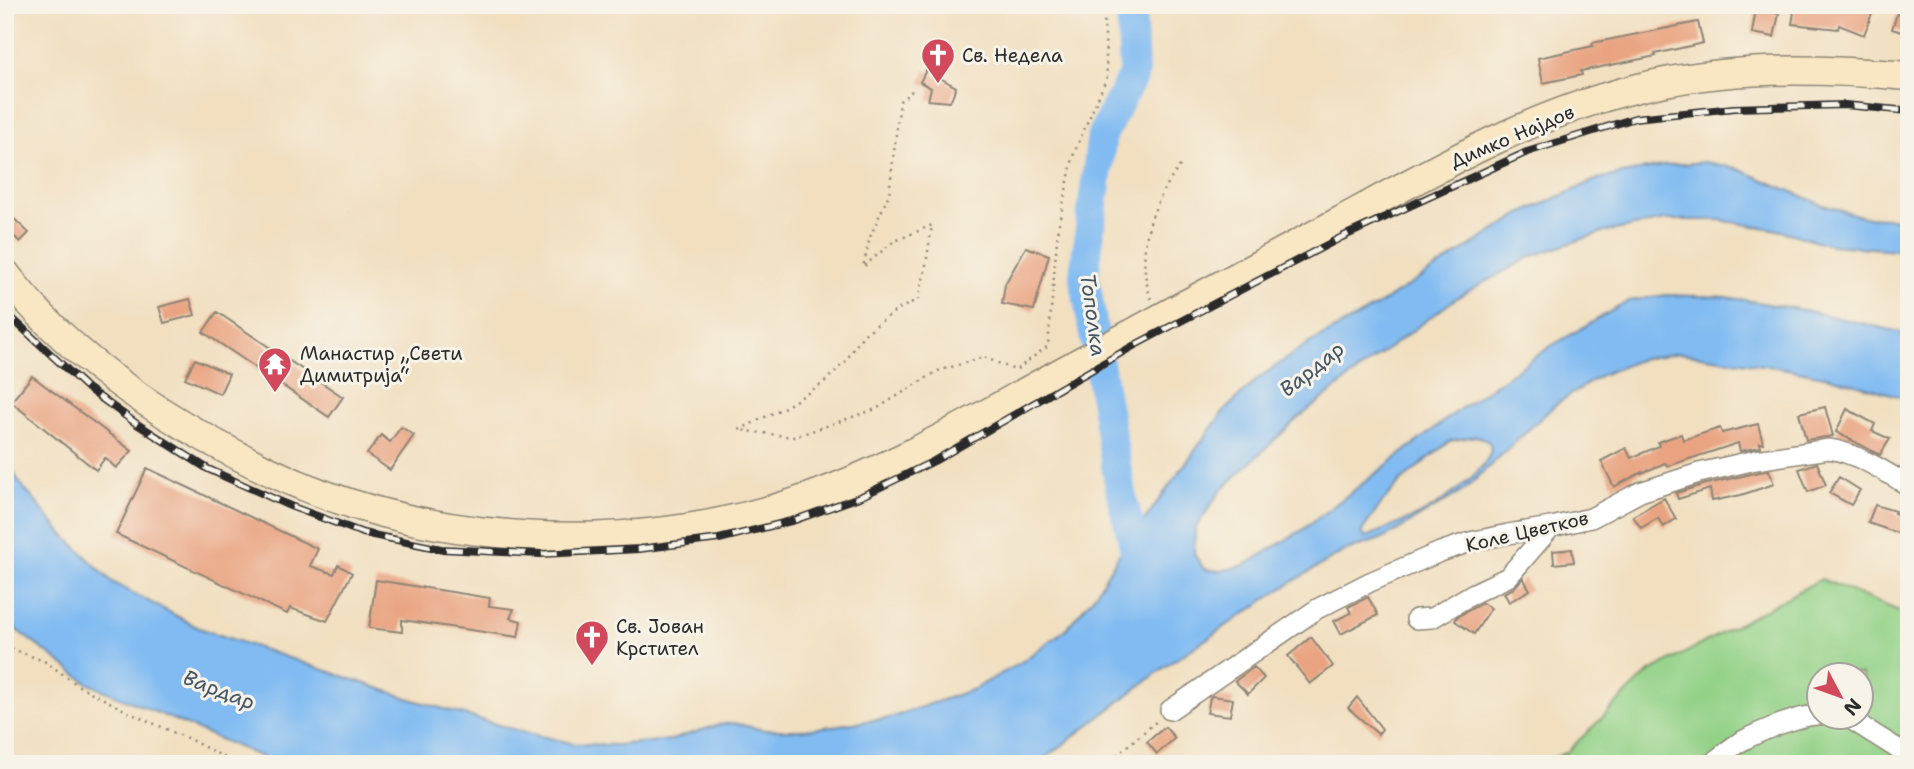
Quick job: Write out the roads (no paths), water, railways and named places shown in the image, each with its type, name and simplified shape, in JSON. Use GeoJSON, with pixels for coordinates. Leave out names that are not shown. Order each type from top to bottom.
{"type":"FeatureCollection","features":[{"type":"Feature","properties":{"kind":"main road","name":"Димко Најдов"},"geometry":{"type":"LineString","coordinates":[[5,273],[48,322],[103,372],[231,453],[290,481],[337,500],[436,526],[560,537],[632,534],[742,517],[845,485],[967,426],[1429,172],[1500,137],[1556,114],[1633,89],[1684,78],[1746,72],[1814,70],[1909,76]]}},
{"type":"Feature","properties":{"kind":"street","name":"Коле Цветков"},"geometry":{"type":"LineString","coordinates":[[1170,710],[1317,610],[1370,582],[1470,542],[1591,518],[1640,492],[1699,472],[1817,450],[1840,451],[1867,462],[1909,486]]}},
{"type":"Feature","properties":{"kind":"street"},"geometry":{"type":"LineString","coordinates":[[1416,619],[1432,618],[1508,577],[1551,527]]}},
{"type":"Feature","properties":{"kind":"street"},"geometry":{"type":"LineString","coordinates":[[1711,764],[1742,741],[1806,716]]}},
{"type":"Feature","properties":{"kind":"street"},"geometry":{"type":"LineString","coordinates":[[1868,730],[1909,756]]}},
{"type":"Feature","properties":{"kind":"water","name":"Вардар"},"geometry":{"type":"Polygon","coordinates":[[[1705,162],[1736,168],[1823,205],[1864,217],[1909,219],[1909,251],[1831,245],[1778,230],[1720,220],[1665,220],[1600,233],[1532,256],[1458,297],[1374,359],[1298,418],[1221,490],[1195,529],[1194,554],[1204,569],[1221,571],[1245,565],[1302,530],[1460,409],[1551,346],[1629,301],[1666,295],[1727,297],[1804,310],[1909,334],[1909,399],[1830,377],[1680,353],[1641,359],[1601,375],[1555,405],[1463,491],[1386,537],[1343,552],[1289,584],[1166,666],[1047,757],[1033,764],[278,764],[89,684],[18,631],[5,618],[5,456],[19,482],[58,529],[112,582],[199,628],[417,701],[519,731],[575,744],[616,745],[671,740],[733,723],[764,730],[803,730],[890,718],[974,689],[1020,663],[1065,630],[1094,596],[1118,556],[1224,411],[1259,378],[1304,346],[1375,307],[1521,214],[1598,179],[1662,166],[1705,162]],[[1476,436],[1450,441],[1400,482],[1381,504],[1362,535],[1369,536],[1425,512],[1461,487],[1485,463],[1491,451],[1488,442],[1476,436]]]}},
{"type":"Feature","properties":{"kind":"waterway","name":"Тополка"},"geometry":{"type":"LineString","coordinates":[[1131,5],[1134,73],[1102,135],[1084,275],[1121,494],[1140,575]]}},
{"type":"Feature","properties":{"kind":"railway"},"geometry":{"type":"LineString","coordinates":[[5,309],[87,388],[137,424],[208,469],[290,506],[363,533],[441,549],[541,554],[639,549],[719,539],[795,520],[862,496],[934,461],[1133,346],[1342,237],[1527,152],[1635,118],[1734,108],[1845,105],[1909,111]]}},
{"type":"Feature","properties":{"kind":"place","name":"Св. Недела"},"geometry":{"type":"Point","coordinates":[938,85]}},
{"type":"Feature","properties":{"kind":"place","name":"Манастир „Свети Димитрија“"},"geometry":{"type":"Point","coordinates":[275,394]}},
{"type":"Feature","properties":{"kind":"place","name":"Св. Јован Крстител"},"geometry":{"type":"Point","coordinates":[592,667]}}]}
